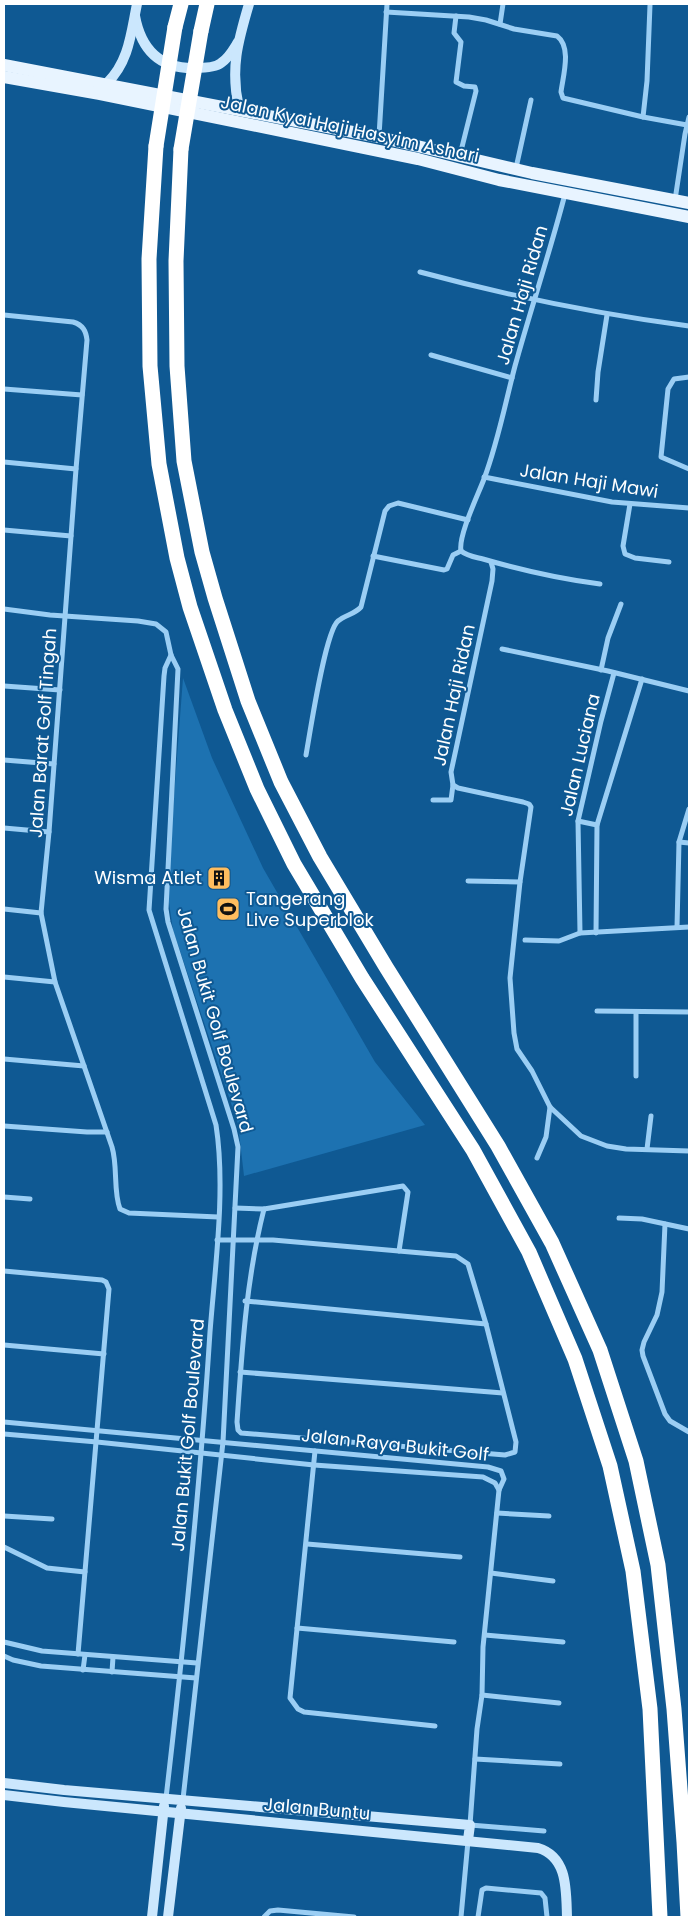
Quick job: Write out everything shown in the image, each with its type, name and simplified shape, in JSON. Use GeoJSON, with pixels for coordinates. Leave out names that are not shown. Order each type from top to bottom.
{"type":"FeatureCollection","features":[{"type":"Feature","properties":{"kind":"highway"},"geometry":{"type":"LineString","coordinates":[[182,4],[175,27],[156,146],[149,259],[150,366],[159,464],[177,558],[225,710],[257,789],[294,864],[362,978],[474,1150],[530,1252],[575,1359],[610,1466],[633,1571],[650,1709],[660,1917]]}},
{"type":"Feature","properties":{"kind":"highway"},"geometry":{"type":"LineString","coordinates":[[207,4],[182,149],[176,261],[177,366],[184,461],[202,552],[248,701],[286,790],[320,857],[381,959],[503,1154],[552,1242],[600,1350],[636,1461],[658,1564],[674,1709],[684,1832],[688,1917]]}},
{"type":"Feature","properties":{"kind":"main road","name":"Jalan Kyai Haji Hasyim Ashari"},"geometry":{"type":"LineString","coordinates":[[4,64],[239,108],[379,137],[516,169],[689,203]]}},
{"type":"Feature","properties":{"kind":"main road","name":"Jalan Kyai Haji Hasyim Ashari"},"geometry":{"type":"LineString","coordinates":[[4,77],[100,94],[409,157],[499,180],[689,216]]}},
{"type":"Feature","properties":{"kind":"street"},"geometry":{"type":"LineString","coordinates":[[106,83],[116,74],[123,63],[128,49],[137,4]]}},
{"type":"Feature","properties":{"kind":"street"},"geometry":{"type":"LineString","coordinates":[[239,108],[234,81],[234,67],[238,42],[248,4]]}},
{"type":"Feature","properties":{"kind":"street"},"geometry":{"type":"LineString","coordinates":[[379,137],[387,4]]}},
{"type":"Feature","properties":{"kind":"street"},"geometry":{"type":"LineString","coordinates":[[500,24],[503,4]]}},
{"type":"Feature","properties":{"kind":"street"},"geometry":{"type":"LineString","coordinates":[[643,117],[647,81],[650,5]]}},
{"type":"Feature","properties":{"kind":"street"},"geometry":{"type":"LineString","coordinates":[[386,12],[456,16],[486,20],[514,29],[559,37],[565,49],[562,98],[687,125]]}},
{"type":"Feature","properties":{"kind":"street"},"geometry":{"type":"LineString","coordinates":[[135,16],[138,31],[144,45],[155,56],[169,64],[184,68],[219,65],[227,59],[238,42]]}},
{"type":"Feature","properties":{"kind":"street"},"geometry":{"type":"LineString","coordinates":[[456,16],[454,33],[461,42],[456,82],[464,86],[475,87],[476,91],[460,156]]}},
{"type":"Feature","properties":{"kind":"street"},"geometry":{"type":"LineString","coordinates":[[516,169],[531,100]]}},
{"type":"Feature","properties":{"kind":"street"},"geometry":{"type":"LineString","coordinates":[[675,201],[689,117]]}},
{"type":"Feature","properties":{"kind":"street","name":"Jalan Haji Ridan"},"geometry":{"type":"LineString","coordinates":[[461,551],[461,540],[497,437],[565,193]]}},
{"type":"Feature","properties":{"kind":"street"},"geometry":{"type":"LineString","coordinates":[[420,272],[534,301],[607,315],[689,326]]}},
{"type":"Feature","properties":{"kind":"street","name":"Jalan Barat Golf Tingah"},"geometry":{"type":"LineString","coordinates":[[4,315],[73,322],[82,327],[86,332],[87,340],[41,913],[55,982],[107,1132],[116,1165],[118,1200],[122,1211],[129,1213],[218,1217]]}},
{"type":"Feature","properties":{"kind":"street"},"geometry":{"type":"LineString","coordinates":[[596,400],[598,372],[607,315]]}},
{"type":"Feature","properties":{"kind":"street"},"geometry":{"type":"LineString","coordinates":[[431,355],[512,378]]}},
{"type":"Feature","properties":{"kind":"street"},"geometry":{"type":"LineString","coordinates":[[689,377],[674,379],[668,389],[661,458],[689,469]]}},
{"type":"Feature","properties":{"kind":"street"},"geometry":{"type":"LineString","coordinates":[[4,389],[82,395]]}},
{"type":"Feature","properties":{"kind":"street"},"geometry":{"type":"LineString","coordinates":[[4,462],[76,469]]}},
{"type":"Feature","properties":{"kind":"street","name":"Jalan Haji Mawi"},"geometry":{"type":"LineString","coordinates":[[484,478],[630,504],[689,508]]}},
{"type":"Feature","properties":{"kind":"street"},"geometry":{"type":"LineString","coordinates":[[306,756],[324,657],[338,621],[361,607],[385,511],[392,504],[404,504],[468,520]]}},
{"type":"Feature","properties":{"kind":"street"},"geometry":{"type":"LineString","coordinates":[[630,504],[623,546],[625,554],[646,560],[669,562]]}},
{"type":"Feature","properties":{"kind":"street"},"geometry":{"type":"LineString","coordinates":[[4,530],[71,536]]}},
{"type":"Feature","properties":{"kind":"street"},"geometry":{"type":"LineString","coordinates":[[373,556],[444,570],[447,569],[453,555],[461,551],[491,562],[581,582],[600,584]]}},
{"type":"Feature","properties":{"kind":"street","name":"Jalan Haji Ridan"},"geometry":{"type":"LineString","coordinates":[[491,562],[493,570],[492,580],[451,772],[453,785],[458,788],[529,804],[531,812],[520,882],[510,978],[514,1033],[518,1049],[532,1071],[550,1107],[581,1136],[607,1146],[626,1149],[689,1151]]}},
{"type":"Feature","properties":{"kind":"street"},"geometry":{"type":"LineString","coordinates":[[601,670],[608,638],[621,604]]}},
{"type":"Feature","properties":{"kind":"street"},"geometry":{"type":"LineString","coordinates":[[4,609],[156,624],[166,632],[171,655]]}},
{"type":"Feature","properties":{"kind":"street"},"geometry":{"type":"LineString","coordinates":[[502,649],[689,691]]}},
{"type":"Feature","properties":{"kind":"street","name":"Jalan Bukit Golf Boulevard"},"geometry":{"type":"LineString","coordinates":[[171,655],[178,669],[178,675],[166,909],[168,922],[236,1139],[238,1162],[223,1442],[182,1800]]}},
{"type":"Feature","properties":{"kind":"street","name":"Jalan Bukit Golf Boulevard"},"geometry":{"type":"LineString","coordinates":[[166,1798],[202,1453],[217,1240],[220,1157],[216,1125],[149,910],[164,676],[165,668],[171,655]]}},
{"type":"Feature","properties":{"kind":"street","name":"Jalan Luciana"},"geometry":{"type":"LineString","coordinates":[[580,933],[578,821],[614,673]]}},
{"type":"Feature","properties":{"kind":"street","name":"Jalan Luciana"},"geometry":{"type":"LineString","coordinates":[[596,933],[597,825],[642,679]]}},
{"type":"Feature","properties":{"kind":"street"},"geometry":{"type":"LineString","coordinates":[[4,686],[60,690]]}},
{"type":"Feature","properties":{"kind":"street"},"geometry":{"type":"LineString","coordinates":[[4,760],[54,764]]}},
{"type":"Feature","properties":{"kind":"street"},"geometry":{"type":"LineString","coordinates":[[433,800],[451,800],[453,785]]}},
{"type":"Feature","properties":{"kind":"street"},"geometry":{"type":"LineString","coordinates":[[677,927],[679,842],[689,809]]}},
{"type":"Feature","properties":{"kind":"street"},"geometry":{"type":"LineString","coordinates":[[578,821],[597,825]]}},
{"type":"Feature","properties":{"kind":"street"},"geometry":{"type":"LineString","coordinates":[[4,828],[49,832]]}},
{"type":"Feature","properties":{"kind":"street"},"geometry":{"type":"LineString","coordinates":[[679,842],[689,843]]}},
{"type":"Feature","properties":{"kind":"street"},"geometry":{"type":"LineString","coordinates":[[468,881],[520,882]]}},
{"type":"Feature","properties":{"kind":"street"},"geometry":{"type":"LineString","coordinates":[[4,909],[41,913]]}},
{"type":"Feature","properties":{"kind":"street"},"geometry":{"type":"LineString","coordinates":[[525,940],[560,941],[580,933],[689,927]]}},
{"type":"Feature","properties":{"kind":"street"},"geometry":{"type":"LineString","coordinates":[[4,978],[55,982]]}},
{"type":"Feature","properties":{"kind":"street"},"geometry":{"type":"LineString","coordinates":[[597,1011],[689,1012]]}},
{"type":"Feature","properties":{"kind":"street"},"geometry":{"type":"LineString","coordinates":[[636,1012],[636,1076]]}},
{"type":"Feature","properties":{"kind":"street"},"geometry":{"type":"LineString","coordinates":[[4,1058],[84,1066]]}},
{"type":"Feature","properties":{"kind":"street"},"geometry":{"type":"LineString","coordinates":[[537,1158],[546,1137],[550,1107]]}},
{"type":"Feature","properties":{"kind":"street"},"geometry":{"type":"LineString","coordinates":[[647,1149],[650,1116]]}},
{"type":"Feature","properties":{"kind":"street"},"geometry":{"type":"LineString","coordinates":[[4,1126],[107,1132]]}},
{"type":"Feature","properties":{"kind":"street"},"geometry":{"type":"LineString","coordinates":[[235,1208],[264,1210],[403,1186],[408,1192],[399,1252]]}},
{"type":"Feature","properties":{"kind":"street"},"geometry":{"type":"LineString","coordinates":[[4,1197],[30,1199]]}},
{"type":"Feature","properties":{"kind":"street"},"geometry":{"type":"LineString","coordinates":[[217,1240],[256,1240],[456,1256],[465,1260],[468,1264],[486,1324],[516,1442],[515,1452],[511,1454],[245,1435],[238,1430],[240,1372],[246,1302],[256,1240],[264,1210]]}},
{"type":"Feature","properties":{"kind":"street"},"geometry":{"type":"LineString","coordinates":[[619,1218],[642,1219],[689,1229]]}},
{"type":"Feature","properties":{"kind":"street"},"geometry":{"type":"LineString","coordinates":[[665,1224],[662,1292],[657,1314],[644,1342],[643,1356],[665,1414],[670,1421],[689,1432]]}},
{"type":"Feature","properties":{"kind":"street"},"geometry":{"type":"LineString","coordinates":[[4,1271],[96,1279],[106,1282],[109,1295],[78,1654]]}},
{"type":"Feature","properties":{"kind":"street"},"geometry":{"type":"LineString","coordinates":[[246,1302],[486,1324]]}},
{"type":"Feature","properties":{"kind":"street"},"geometry":{"type":"LineString","coordinates":[[4,1345],[104,1354]]}},
{"type":"Feature","properties":{"kind":"street"},"geometry":{"type":"LineString","coordinates":[[240,1372],[503,1393]]}},
{"type":"Feature","properties":{"kind":"street","name":"Jalan Raya Bukit Golf"},"geometry":{"type":"LineString","coordinates":[[4,1422],[488,1467],[501,1471],[503,1475],[504,1479],[499,1490]]}},
{"type":"Feature","properties":{"kind":"street","name":"Jalan Raya Bukit Golf"},"geometry":{"type":"LineString","coordinates":[[4,1434],[314,1465],[483,1477],[495,1483],[499,1490]]}},
{"type":"Feature","properties":{"kind":"street"},"geometry":{"type":"LineString","coordinates":[[315,1450],[290,1698],[298,1709],[304,1712],[435,1726]]}},
{"type":"Feature","properties":{"kind":"street"},"geometry":{"type":"LineString","coordinates":[[461,1917],[499,1490]]}},
{"type":"Feature","properties":{"kind":"street"},"geometry":{"type":"LineString","coordinates":[[496,1513],[550,1516]]}},
{"type":"Feature","properties":{"kind":"street"},"geometry":{"type":"LineString","coordinates":[[4,1516],[52,1519]]}},
{"type":"Feature","properties":{"kind":"street"},"geometry":{"type":"LineString","coordinates":[[307,1544],[460,1557]]}},
{"type":"Feature","properties":{"kind":"street"},"geometry":{"type":"LineString","coordinates":[[4,1547],[47,1568],[85,1572]]}},
{"type":"Feature","properties":{"kind":"street"},"geometry":{"type":"LineString","coordinates":[[491,1573],[553,1581]]}},
{"type":"Feature","properties":{"kind":"street"},"geometry":{"type":"LineString","coordinates":[[297,1628],[454,1642]]}},
{"type":"Feature","properties":{"kind":"street"},"geometry":{"type":"LineString","coordinates":[[485,1636],[563,1642]]}},
{"type":"Feature","properties":{"kind":"street"},"geometry":{"type":"LineString","coordinates":[[4,1642],[42,1651],[197,1663]]}},
{"type":"Feature","properties":{"kind":"street"},"geometry":{"type":"LineString","coordinates":[[84,1670],[85,1655]]}},
{"type":"Feature","properties":{"kind":"street"},"geometry":{"type":"LineString","coordinates":[[4,1656],[41,1666],[196,1678]]}},
{"type":"Feature","properties":{"kind":"street"},"geometry":{"type":"LineString","coordinates":[[112,1672],[113,1657]]}},
{"type":"Feature","properties":{"kind":"street"},"geometry":{"type":"LineString","coordinates":[[482,1695],[559,1703]]}},
{"type":"Feature","properties":{"kind":"street"},"geometry":{"type":"LineString","coordinates":[[475,1760],[560,1764]]}},
{"type":"Feature","properties":{"kind":"street","name":"Jalan Buntu"},"geometry":{"type":"LineString","coordinates":[[4,1782],[64,1790],[544,1831]]}},
{"type":"Feature","properties":{"kind":"street","name":"Jalan Buntu"},"geometry":{"type":"LineString","coordinates":[[4,1795],[538,1848],[552,1854],[560,1864],[564,1876],[567,1917]]}},
{"type":"Feature","properties":{"kind":"street"},"geometry":{"type":"LineString","coordinates":[[152,1917],[166,1798]]}},
{"type":"Feature","properties":{"kind":"street"},"geometry":{"type":"LineString","coordinates":[[168,1917],[182,1800]]}},
{"type":"Feature","properties":{"kind":"street"},"geometry":{"type":"LineString","coordinates":[[478,1917],[482,1890],[486,1888],[541,1893],[545,1898],[547,1917]]}},
{"type":"Feature","properties":{"kind":"street"},"geometry":{"type":"LineString","coordinates":[[264,1917],[270,1911],[278,1910],[354,1917]]}},
{"type":"Feature","properties":{"kind":"shaded area","name":"Tangerang Live Superblok"},"geometry":{"type":"Polygon","coordinates":[[[183,678],[212,758],[263,868],[375,1062],[425,1125],[244,1176],[238,1124],[173,930],[167,889],[183,678]]]}},
{"type":"Feature","properties":{"kind":"place","name":"Wisma Atlet"},"geometry":{"type":"Point","coordinates":[219,878]}},
{"type":"Feature","properties":{"kind":"place","name":"Tangerang Live Superblok"},"geometry":{"type":"Point","coordinates":[228,909]}}]}
